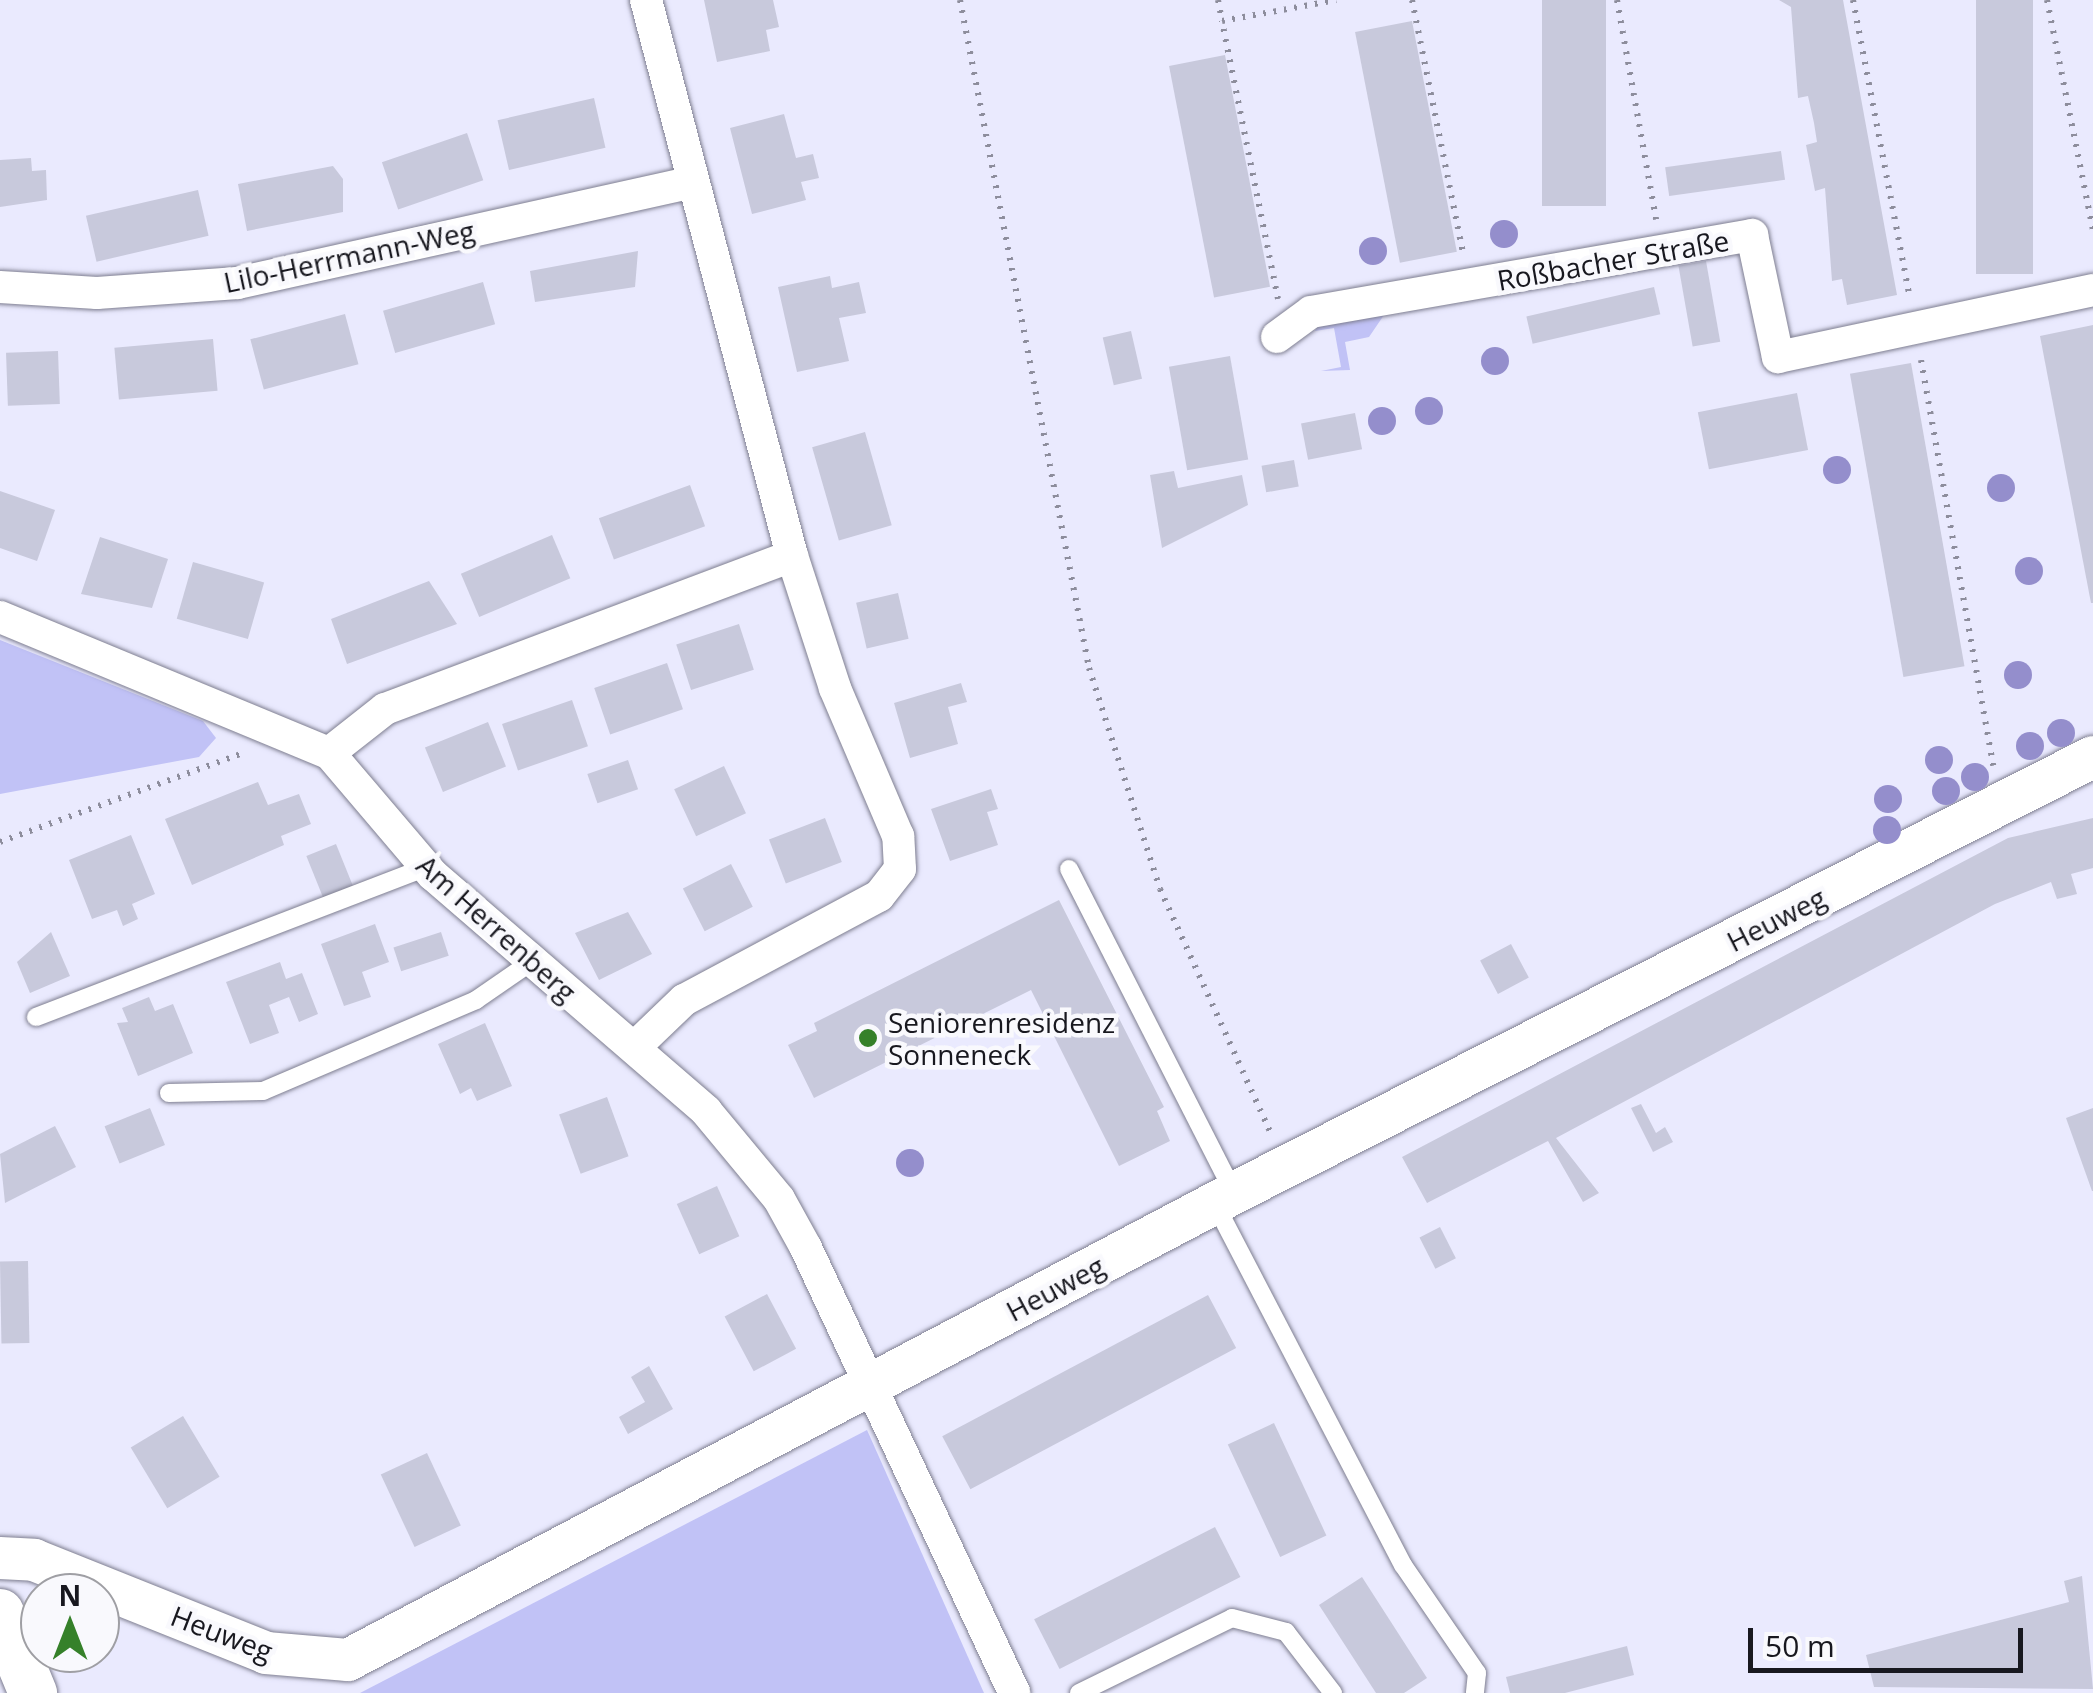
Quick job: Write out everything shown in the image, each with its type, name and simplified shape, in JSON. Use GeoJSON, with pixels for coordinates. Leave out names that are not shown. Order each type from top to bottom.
{"type":"FeatureCollection","features":[{"type":"Feature","properties":{"kind":"main road"},"geometry":{"type":"LineString","coordinates":[[0,1613],[33,1693]]}},
{"type":"Feature","properties":{"kind":"street"},"geometry":{"type":"LineString","coordinates":[[637,1046],[684,1000],[879,896],[900,869],[898,836],[835,688],[792,556],[646,0]]}},
{"type":"Feature","properties":{"kind":"street","name":"Lilo-Herrmann-Weg"},"geometry":{"type":"LineString","coordinates":[[0,287],[97,293],[238,283],[694,182]]}},
{"type":"Feature","properties":{"kind":"street","name":"Roßbacher Straße"},"geometry":{"type":"LineString","coordinates":[[1281,335],[1311,312],[1752,235],[1778,357],[2093,290]]}},
{"type":"Feature","properties":{"kind":"street"},"geometry":{"type":"LineString","coordinates":[[329,752],[385,708],[792,556]]}},
{"type":"Feature","properties":{"kind":"street","name":"Am Herrenberg"},"geometry":{"type":"LineString","coordinates":[[0,617],[272,724],[329,752],[426,867],[531,962],[637,1046],[779,1199],[1014,1693]]}},
{"type":"Feature","properties":{"kind":"street","name":"Heuweg"},"geometry":{"type":"LineString","coordinates":[[0,1558],[34,1560],[266,1653],[348,1660],[1224,1199],[2093,757]]}},
{"type":"Feature","properties":{"kind":"lane"},"geometry":{"type":"LineString","coordinates":[[36,1017],[426,867]]}},
{"type":"Feature","properties":{"kind":"lane"},"geometry":{"type":"LineString","coordinates":[[1069,869],[1224,1199],[1403,1565],[1477,1673],[1476,1693]]}},
{"type":"Feature","properties":{"kind":"lane"},"geometry":{"type":"LineString","coordinates":[[169,1093],[263,1091],[476,1000],[531,962]]}},
{"type":"Feature","properties":{"kind":"lane"},"geometry":{"type":"LineString","coordinates":[[1078,1693],[1232,1618],[1286,1632],[1333,1693]]}},
{"type":"Feature","properties":{"kind":"path"},"geometry":{"type":"LineString","coordinates":[[960,0],[1089,668],[1160,889],[1288,1166]]}},
{"type":"Feature","properties":{"kind":"path"},"geometry":{"type":"LineString","coordinates":[[1218,0],[1281,335]]}},
{"type":"Feature","properties":{"kind":"path"},"geometry":{"type":"LineString","coordinates":[[1222,21],[1336,0]]}},
{"type":"Feature","properties":{"kind":"path"},"geometry":{"type":"LineString","coordinates":[[1412,0],[1470,285]]}},
{"type":"Feature","properties":{"kind":"path"},"geometry":{"type":"LineString","coordinates":[[1616,0],[1661,250]]}},
{"type":"Feature","properties":{"kind":"path"},"geometry":{"type":"LineString","coordinates":[[1853,0],[2000,804]]}},
{"type":"Feature","properties":{"kind":"path"},"geometry":{"type":"LineString","coordinates":[[2047,0],[2093,231]]}},
{"type":"Feature","properties":{"kind":"path"},"geometry":{"type":"LineString","coordinates":[[0,842],[225,762],[260,744],[272,724]]}},
{"type":"Feature","properties":{"kind":"shaded area"},"geometry":{"type":"Polygon","coordinates":[[[1384,315],[1369,337],[1345,342],[1350,370],[1321,371],[1341,367],[1334,328],[1315,331],[1319,323],[1384,315]]]}},
{"type":"Feature","properties":{"kind":"shaded area"},"geometry":{"type":"Polygon","coordinates":[[[0,640],[203,721],[216,738],[199,757],[0,794],[0,640]]]}},
{"type":"Feature","properties":{"kind":"shaded area"},"geometry":{"type":"Polygon","coordinates":[[[867,1430],[984,1693],[360,1693],[867,1430]]]}},
{"type":"Feature","properties":{"kind":"building"},"geometry":{"type":"Polygon","coordinates":[[[704,0],[773,0],[779,27],[766,30],[770,51],[717,62],[704,0]]]}},
{"type":"Feature","properties":{"kind":"building"},"geometry":{"type":"Polygon","coordinates":[[[1542,0],[1606,0],[1606,206],[1542,206],[1542,0]]]}},
{"type":"Feature","properties":{"kind":"building"},"geometry":{"type":"Polygon","coordinates":[[[1779,0],[1843,0],[1897,295],[1847,305],[1842,279],[1832,281],[1825,188],[1815,191],[1806,145],[1817,142],[1814,123],[1808,96],[1798,98],[1791,7],[1779,0]]]}},
{"type":"Feature","properties":{"kind":"building"},"geometry":{"type":"Polygon","coordinates":[[[1976,0],[2033,0],[2033,274],[1976,274],[1976,0]]]}},
{"type":"Feature","properties":{"kind":"building"},"geometry":{"type":"Polygon","coordinates":[[[1412,21],[1457,252],[1400,263],[1355,32],[1412,21]]]}},
{"type":"Feature","properties":{"kind":"building"},"geometry":{"type":"Polygon","coordinates":[[[1225,55],[1270,287],[1214,298],[1169,66],[1225,55]]]}},
{"type":"Feature","properties":{"kind":"building"},"geometry":{"type":"Polygon","coordinates":[[[594,98],[605,148],[509,170],[498,120],[594,98]]]}},
{"type":"Feature","properties":{"kind":"building"},"geometry":{"type":"Polygon","coordinates":[[[784,114],[796,158],[813,154],[819,178],[801,182],[806,200],[752,214],[730,128],[784,114]]]}},
{"type":"Feature","properties":{"kind":"building"},"geometry":{"type":"Polygon","coordinates":[[[467,133],[483,180],[398,210],[382,162],[467,133]]]}},
{"type":"Feature","properties":{"kind":"building"},"geometry":{"type":"Polygon","coordinates":[[[1781,151],[1785,180],[1669,196],[1665,167],[1781,151]]]}},
{"type":"Feature","properties":{"kind":"building"},"geometry":{"type":"Polygon","coordinates":[[[31,158],[32,171],[46,170],[47,200],[0,207],[0,160],[31,158]]]}},
{"type":"Feature","properties":{"kind":"building"},"geometry":{"type":"Polygon","coordinates":[[[333,166],[343,179],[343,212],[247,231],[238,184],[333,166]]]}},
{"type":"Feature","properties":{"kind":"building"},"geometry":{"type":"Polygon","coordinates":[[[198,190],[209,236],[97,262],[86,216],[198,190]]]}},
{"type":"Feature","properties":{"kind":"building"},"geometry":{"type":"Polygon","coordinates":[[[638,251],[635,287],[535,302],[530,271],[638,251]]]}},
{"type":"Feature","properties":{"kind":"building"},"geometry":{"type":"Polygon","coordinates":[[[1706,261],[1720,342],[1693,347],[1678,266],[1706,261]]]}},
{"type":"Feature","properties":{"kind":"building"},"geometry":{"type":"Polygon","coordinates":[[[830,276],[832,288],[859,282],[866,313],[839,318],[849,361],[797,372],[778,287],[830,276]]]}},
{"type":"Feature","properties":{"kind":"building"},"geometry":{"type":"Polygon","coordinates":[[[483,282],[495,324],[395,353],[383,311],[483,282]]]}},
{"type":"Feature","properties":{"kind":"building"},"geometry":{"type":"Polygon","coordinates":[[[1654,287],[1660,314],[1533,344],[1526,316],[1654,287]]]}},
{"type":"Feature","properties":{"kind":"building"},"geometry":{"type":"Polygon","coordinates":[[[345,314],[358,364],[264,390],[250,339],[345,314]]]}},
{"type":"Feature","properties":{"kind":"building"},"geometry":{"type":"Polygon","coordinates":[[[2093,325],[2093,603],[2091,603],[2040,336],[2093,325]]]}},
{"type":"Feature","properties":{"kind":"building"},"geometry":{"type":"Polygon","coordinates":[[[1131,331],[1142,379],[1114,385],[1103,338],[1131,331]]]}},
{"type":"Feature","properties":{"kind":"building"},"geometry":{"type":"Polygon","coordinates":[[[213,339],[218,391],[119,399],[114,348],[213,339]]]}},
{"type":"Feature","properties":{"kind":"building"},"geometry":{"type":"Polygon","coordinates":[[[58,351],[60,404],[8,406],[6,353],[58,351]]]}},
{"type":"Feature","properties":{"kind":"building"},"geometry":{"type":"Polygon","coordinates":[[[1230,356],[1248,459],[1187,470],[1169,367],[1230,356]]]}},
{"type":"Feature","properties":{"kind":"building"},"geometry":{"type":"Polygon","coordinates":[[[1911,363],[1964,666],[1903,677],[1850,374],[1911,363]]]}},
{"type":"Feature","properties":{"kind":"building"},"geometry":{"type":"Polygon","coordinates":[[[1797,393],[1808,450],[1709,469],[1698,412],[1797,393]]]}},
{"type":"Feature","properties":{"kind":"building"},"geometry":{"type":"Polygon","coordinates":[[[1355,413],[1362,449],[1308,460],[1301,423],[1355,413]]]}},
{"type":"Feature","properties":{"kind":"building"},"geometry":{"type":"Polygon","coordinates":[[[865,432],[892,525],[839,540],[812,447],[865,432]]]}},
{"type":"Feature","properties":{"kind":"building"},"geometry":{"type":"Polygon","coordinates":[[[1294,460],[1299,487],[1266,492],[1262,466],[1294,460]]]}},
{"type":"Feature","properties":{"kind":"building"},"geometry":{"type":"Polygon","coordinates":[[[1174,471],[1178,488],[1242,475],[1248,505],[1162,548],[1150,475],[1174,471]]]}},
{"type":"Feature","properties":{"kind":"building"},"geometry":{"type":"Polygon","coordinates":[[[690,485],[705,526],[614,560],[599,518],[690,485]]]}},
{"type":"Feature","properties":{"kind":"building"},"geometry":{"type":"Polygon","coordinates":[[[0,491],[55,510],[37,561],[0,548],[0,491]]]}},
{"type":"Feature","properties":{"kind":"building"},"geometry":{"type":"Polygon","coordinates":[[[552,535],[570,578],[479,617],[461,574],[552,535]]]}},
{"type":"Feature","properties":{"kind":"building"},"geometry":{"type":"Polygon","coordinates":[[[100,537],[168,559],[152,608],[81,594],[100,537]]]}},
{"type":"Feature","properties":{"kind":"building"},"geometry":{"type":"Polygon","coordinates":[[[193,562],[264,582],[248,639],[177,619],[193,562]]]}},
{"type":"Feature","properties":{"kind":"building"},"geometry":{"type":"Polygon","coordinates":[[[429,581],[457,624],[347,664],[331,619],[429,581]]]}},
{"type":"Feature","properties":{"kind":"building"},"geometry":{"type":"Polygon","coordinates":[[[898,593],[909,639],[867,648],[856,603],[898,593]]]}},
{"type":"Feature","properties":{"kind":"building"},"geometry":{"type":"Polygon","coordinates":[[[739,624],[754,670],[691,690],[676,644],[739,624]]]}},
{"type":"Feature","properties":{"kind":"building"},"geometry":{"type":"Polygon","coordinates":[[[667,663],[683,709],[610,734],[594,688],[667,663]]]}},
{"type":"Feature","properties":{"kind":"building"},"geometry":{"type":"Polygon","coordinates":[[[961,683],[967,702],[948,707],[958,744],[910,758],[894,703],[961,683]]]}},
{"type":"Feature","properties":{"kind":"building"},"geometry":{"type":"Polygon","coordinates":[[[572,700],[588,746],[518,770],[502,724],[572,700]]]}},
{"type":"Feature","properties":{"kind":"building"},"geometry":{"type":"Polygon","coordinates":[[[488,722],[506,767],[443,792],[425,747],[488,722]]]}},
{"type":"Feature","properties":{"kind":"building"},"geometry":{"type":"Polygon","coordinates":[[[628,760],[638,789],[597,803],[587,774],[628,760]]]}},
{"type":"Feature","properties":{"kind":"building"},"geometry":{"type":"Polygon","coordinates":[[[724,766],[746,813],[696,836],[674,789],[724,766]]]}},
{"type":"Feature","properties":{"kind":"building"},"geometry":{"type":"Polygon","coordinates":[[[258,782],[268,805],[299,794],[311,824],[281,836],[284,845],[192,885],[165,819],[258,782]]]}},
{"type":"Feature","properties":{"kind":"building"},"geometry":{"type":"Polygon","coordinates":[[[991,789],[998,809],[987,812],[998,845],[950,861],[931,809],[991,789]]]}},
{"type":"Feature","properties":{"kind":"building"},"geometry":{"type":"Polygon","coordinates":[[[825,818],[842,862],[786,883],[769,840],[825,818]]]}},
{"type":"Feature","properties":{"kind":"building"},"geometry":{"type":"Polygon","coordinates":[[[2093,818],[2093,868],[2071,874],[2077,894],[2057,899],[2051,882],[1995,904],[1556,1138],[1599,1193],[1583,1202],[1548,1141],[1427,1203],[1402,1157],[2008,838],[2093,818]]]}},
{"type":"Feature","properties":{"kind":"building"},"geometry":{"type":"Polygon","coordinates":[[[131,835],[155,894],[132,904],[138,919],[123,926],[117,910],[92,919],[69,860],[131,835]]]}},
{"type":"Feature","properties":{"kind":"building"},"geometry":{"type":"Polygon","coordinates":[[[336,844],[354,889],[324,900],[306,856],[336,844]]]}},
{"type":"Feature","properties":{"kind":"building"},"geometry":{"type":"Polygon","coordinates":[[[731,864],[753,907],[705,931],[683,889],[731,864]]]}},
{"type":"Feature","properties":{"kind":"building","name":"Seniorenresidenz Sonneneck"},"geometry":{"type":"Polygon","coordinates":[[[1059,900],[1164,1107],[1157,1111],[1170,1141],[1119,1166],[1031,990],[814,1098],[788,1045],[817,1031],[814,1023],[1059,900]]]}},
{"type":"Feature","properties":{"kind":"building"},"geometry":{"type":"Polygon","coordinates":[[[628,912],[652,954],[599,980],[575,933],[628,912]]]}},
{"type":"Feature","properties":{"kind":"building"},"geometry":{"type":"Polygon","coordinates":[[[375,924],[389,962],[362,972],[371,997],[344,1006],[321,944],[375,924]]]}},
{"type":"Feature","properties":{"kind":"building"},"geometry":{"type":"Polygon","coordinates":[[[51,932],[70,976],[30,993],[17,962],[51,932]]]}},
{"type":"Feature","properties":{"kind":"building"},"geometry":{"type":"Polygon","coordinates":[[[441,932],[449,956],[401,971],[393,947],[441,932]]]}},
{"type":"Feature","properties":{"kind":"building"},"geometry":{"type":"Polygon","coordinates":[[[1511,944],[1529,978],[1498,994],[1480,960],[1511,944]]]}},
{"type":"Feature","properties":{"kind":"building"},"geometry":{"type":"Polygon","coordinates":[[[280,962],[286,979],[302,973],[318,1014],[299,1022],[289,997],[269,1005],[279,1033],[250,1044],[226,982],[280,962]]]}},
{"type":"Feature","properties":{"kind":"building"},"geometry":{"type":"Polygon","coordinates":[[[149,997],[155,1011],[173,1004],[193,1053],[138,1076],[117,1023],[128,1022],[122,1008],[149,997]]]}},
{"type":"Feature","properties":{"kind":"building"},"geometry":{"type":"Polygon","coordinates":[[[485,1023],[512,1086],[477,1101],[471,1088],[460,1094],[438,1044],[485,1023]]]}},
{"type":"Feature","properties":{"kind":"building"},"geometry":{"type":"Polygon","coordinates":[[[607,1097],[629,1156],[581,1174],[559,1114],[607,1097]]]}},
{"type":"Feature","properties":{"kind":"building"},"geometry":{"type":"Polygon","coordinates":[[[1641,1104],[1656,1133],[1665,1127],[1673,1142],[1653,1152],[1631,1108],[1641,1104]]]}},
{"type":"Feature","properties":{"kind":"building"},"geometry":{"type":"Polygon","coordinates":[[[150,1108],[165,1145],[120,1163],[105,1126],[150,1108]]]}},
{"type":"Feature","properties":{"kind":"building"},"geometry":{"type":"Polygon","coordinates":[[[2093,1108],[2093,1191],[2092,1191],[2066,1118],[2093,1108]]]}},
{"type":"Feature","properties":{"kind":"building"},"geometry":{"type":"Polygon","coordinates":[[[55,1126],[76,1167],[5,1203],[0,1154],[55,1126]]]}},
{"type":"Feature","properties":{"kind":"building"},"geometry":{"type":"Polygon","coordinates":[[[717,1186],[739,1236],[699,1254],[677,1204],[717,1186]]]}},
{"type":"Feature","properties":{"kind":"building"},"geometry":{"type":"Polygon","coordinates":[[[1440,1227],[1456,1258],[1435,1269],[1420,1237],[1440,1227]]]}},
{"type":"Feature","properties":{"kind":"building"},"geometry":{"type":"Polygon","coordinates":[[[0,1261],[28,1261],[29,1343],[1,1343],[0,1261]]]}},
{"type":"Feature","properties":{"kind":"building"},"geometry":{"type":"Polygon","coordinates":[[[767,1294],[796,1349],[754,1371],[725,1317],[767,1294]]]}},
{"type":"Feature","properties":{"kind":"building"},"geometry":{"type":"Polygon","coordinates":[[[1208,1295],[1236,1348],[970,1489],[942,1436],[1208,1295]]]}},
{"type":"Feature","properties":{"kind":"building"},"geometry":{"type":"Polygon","coordinates":[[[649,1366],[673,1409],[628,1434],[619,1417],[645,1402],[631,1377],[649,1366]]]}},
{"type":"Feature","properties":{"kind":"building"},"geometry":{"type":"Polygon","coordinates":[[[183,1416],[220,1477],[167,1508],[131,1447],[183,1416]]]}},
{"type":"Feature","properties":{"kind":"building"},"geometry":{"type":"Polygon","coordinates":[[[1274,1423],[1326,1535],[1280,1557],[1228,1445],[1274,1423]]]}},
{"type":"Feature","properties":{"kind":"building"},"geometry":{"type":"Polygon","coordinates":[[[427,1453],[461,1526],[415,1547],[381,1475],[427,1453]]]}},
{"type":"Feature","properties":{"kind":"building"},"geometry":{"type":"Polygon","coordinates":[[[1215,1527],[1240,1577],[1060,1669],[1034,1619],[1215,1527]]]}},
{"type":"Feature","properties":{"kind":"building"},"geometry":{"type":"Polygon","coordinates":[[[2082,1576],[2093,1689],[1874,1687],[1866,1655],[2069,1602],[2064,1581],[2082,1576]]]}},
{"type":"Feature","properties":{"kind":"building"},"geometry":{"type":"Polygon","coordinates":[[[1362,1577],[1427,1678],[1404,1693],[1376,1693],[1319,1605],[1362,1577]]]}},
{"type":"Feature","properties":{"kind":"building"},"geometry":{"type":"Polygon","coordinates":[[[1627,1646],[1634,1675],[1565,1693],[1510,1693],[1506,1677],[1627,1646]]]}},
{"type":"Feature","properties":{"kind":"place","name":"Seniorenresidenz Sonneneck"},"geometry":{"type":"Point","coordinates":[868,1038]}}]}
